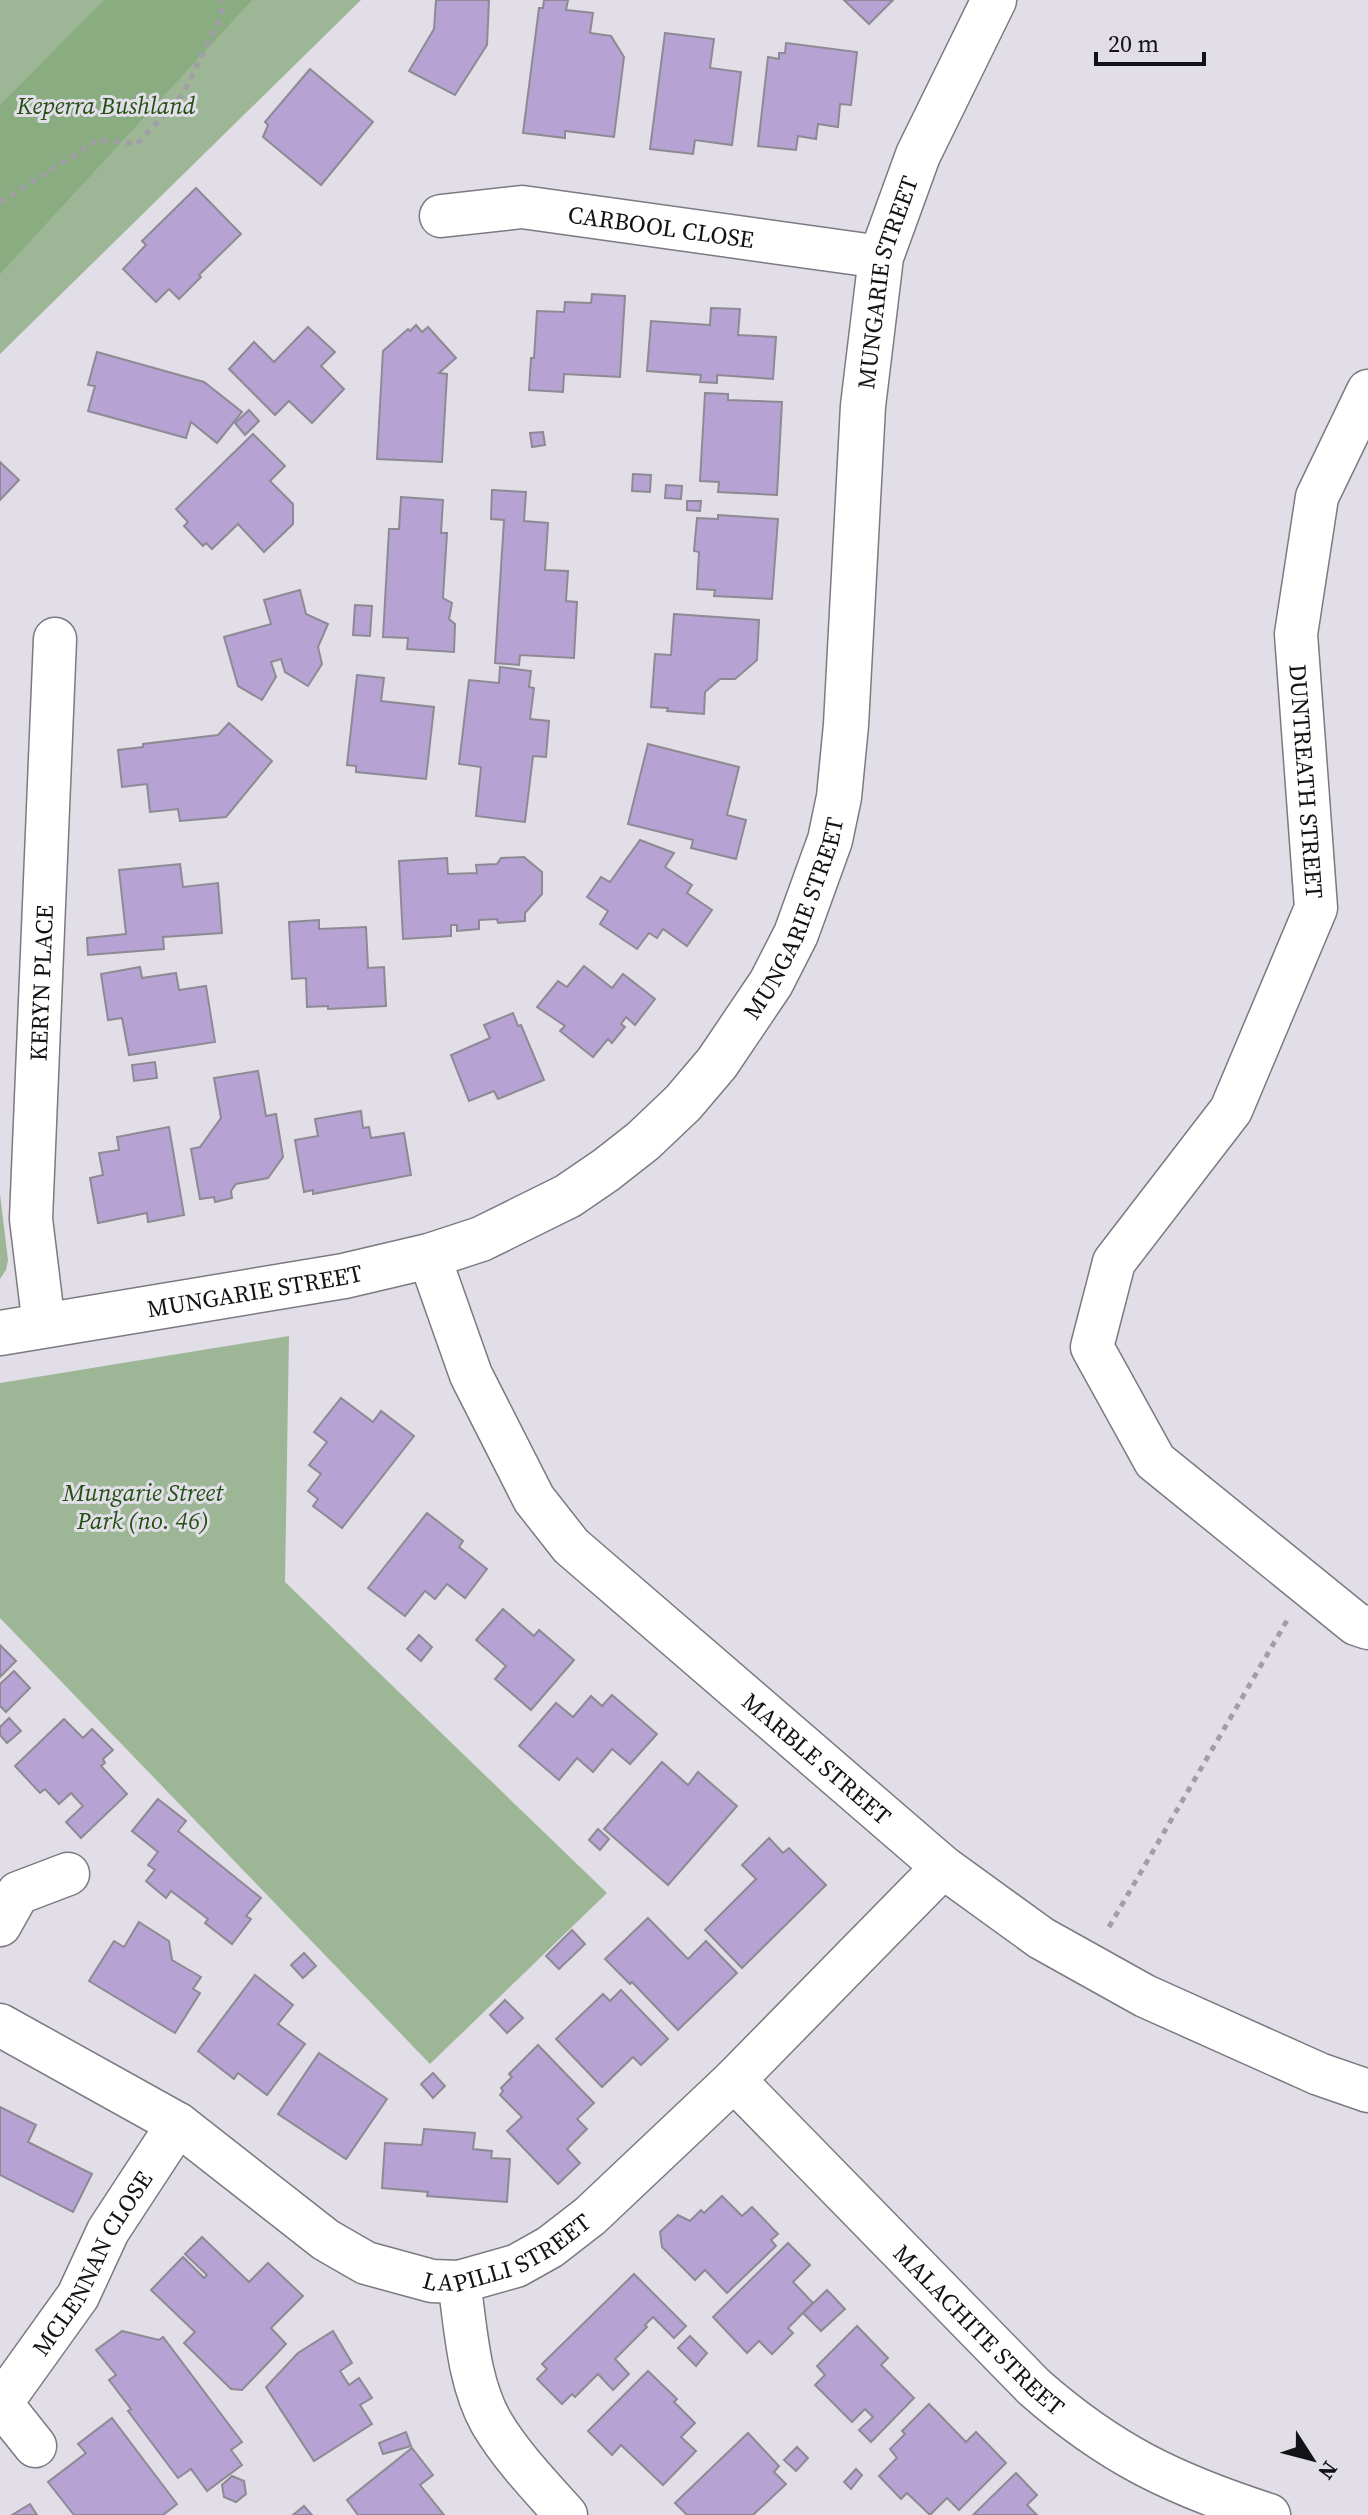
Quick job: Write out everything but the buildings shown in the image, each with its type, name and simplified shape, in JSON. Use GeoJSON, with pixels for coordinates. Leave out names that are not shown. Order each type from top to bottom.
{"type":"FeatureCollection","features":[{"type":"Feature","properties":{"kind":"street","name":"MUNGARIE STREET"},"geometry":{"type":"LineString","coordinates":[[0,1333],[344,1276],[429,1256],[481,1239],[568,1196],[643,1141],[683,1103],[717,1063],[771,983],[796,934],[830,840],[839,797],[846,725],[864,393],[881,257],[918,155],[994,0]]}},
{"type":"Feature","properties":{"kind":"street","name":"CARBOOL CLOSE"},"geometry":{"type":"LineString","coordinates":[[441,216],[522,207],[881,257]]}},
{"type":"Feature","properties":{"kind":"street","name":"DUNTREATH STREET"},"geometry":{"type":"LineString","coordinates":[[1368,391],[1317,497],[1296,634],[1316,908],[1231,1110],[1114,1262],[1092,1347],[1155,1461],[1356,1624],[1368,1628]]}},
{"type":"Feature","properties":{"kind":"street","name":"KERYN PLACE"},"geometry":{"type":"LineString","coordinates":[[44,1326],[31,1219],[55,639]]}},
{"type":"Feature","properties":{"kind":"street","name":"MARBLE STREET"},"geometry":{"type":"LineString","coordinates":[[429,1256],[471,1375],[534,1499],[571,1546],[943,1867],[1041,1938],[1145,1996],[1319,2074],[1368,2091]]}},
{"type":"Feature","properties":{"kind":"street","name":"LAPILLI STREET"},"geometry":{"type":"LineString","coordinates":[[0,2025],[178,2124],[326,2240],[366,2263],[432,2281],[459,2282],[516,2266],[550,2247],[590,2216],[734,2080],[943,1867]]}},
{"type":"Feature","properties":{"kind":"street"},"geometry":{"type":"LineString","coordinates":[[6,1894],[68,1874]]}},
{"type":"Feature","properties":{"kind":"street","name":"MALACHITE STREET"},"geometry":{"type":"LineString","coordinates":[[734,2080],[1034,2387],[1068,2417],[1123,2455],[1174,2482],[1269,2515]]}},
{"type":"Feature","properties":{"kind":"street","name":"MCLENNAN CLOSE"},"geometry":{"type":"LineString","coordinates":[[35,2446],[1,2402],[78,2296],[108,2231],[178,2124]]}},
{"type":"Feature","properties":{"kind":"street"},"geometry":{"type":"LineString","coordinates":[[459,2282],[474,2379],[491,2421],[518,2460],[566,2515]]}},
{"type":"Feature","properties":{"kind":"path"},"geometry":{"type":"LineString","coordinates":[[0,202],[98,140],[137,144],[183,94],[221,17],[223,0]]}},
{"type":"Feature","properties":{"kind":"path"},"geometry":{"type":"LineString","coordinates":[[1109,1927],[1307,1585]]}},
{"type":"Feature","properties":{"kind":"green space","name":"Keperra Bushland"},"geometry":{"type":"Polygon","coordinates":[[[0,0],[361,0],[0,354],[0,0]]]}},
{"type":"Feature","properties":{"kind":"green space"},"geometry":{"type":"Polygon","coordinates":[[[104,0],[252,0],[0,274],[0,105],[104,0]]]}},
{"type":"Feature","properties":{"kind":"green space"},"geometry":{"type":"Polygon","coordinates":[[[0,1194],[8,1260],[0,1279],[0,1194]]]}},
{"type":"Feature","properties":{"kind":"green space","name":"Mungarie Street Park (no. 46)"},"geometry":{"type":"Polygon","coordinates":[[[289,1336],[285,1582],[607,1893],[430,2064],[0,1618],[0,1383],[289,1336]]]}}]}
